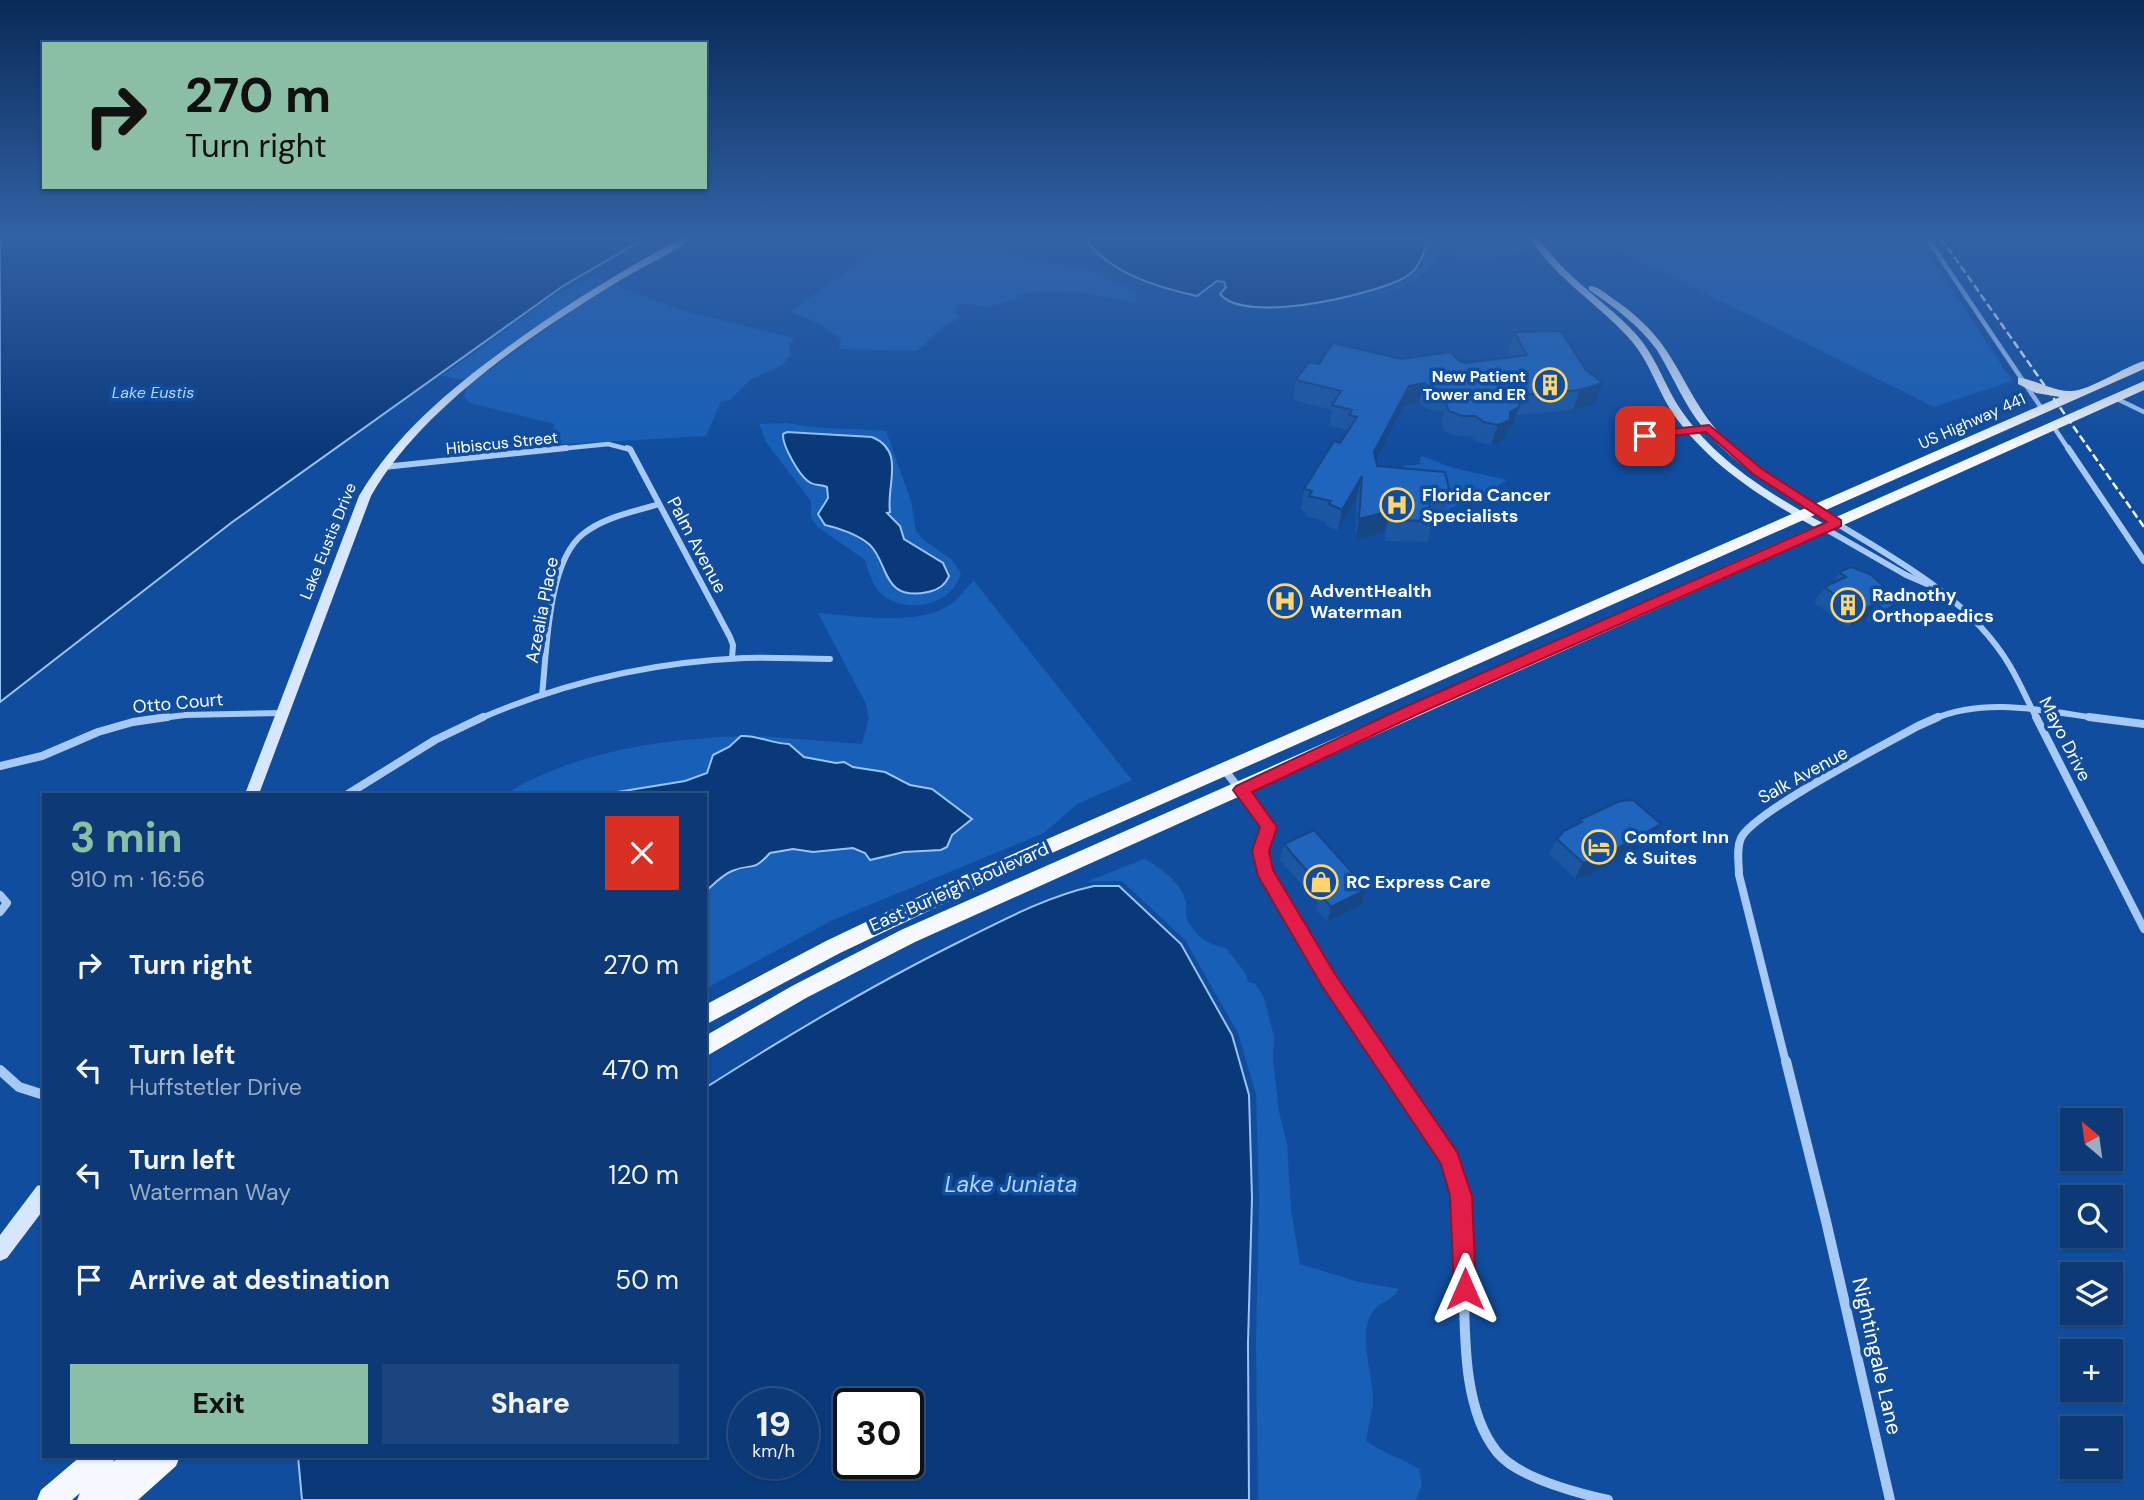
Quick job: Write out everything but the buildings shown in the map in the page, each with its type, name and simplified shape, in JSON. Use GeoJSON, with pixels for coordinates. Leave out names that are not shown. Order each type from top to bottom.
{"type":"FeatureCollection","features":[{"type":"Feature","properties":{"kind":"main road","name":"US Highway 441"},"geometry":{"type":"LineString","coordinates":[[1671,570],[2144,365]]}},
{"type":"Feature","properties":{"kind":"main road"},"geometry":{"type":"LineString","coordinates":[[2022,381],[2040,390],[2076,395]]}},
{"type":"Feature","properties":{"kind":"main road"},"geometry":{"type":"LineString","coordinates":[[1965,465],[2144,385]]}},
{"type":"Feature","properties":{"kind":"main road"},"geometry":{"type":"LineString","coordinates":[[1965,465],[1972,454],[2028,427],[2042,409]]}},
{"type":"Feature","properties":{"kind":"main road","name":"East Burleigh Boulevard"},"geometry":{"type":"LineString","coordinates":[[707,1046],[799,992],[908,936],[1241,790],[1552,648],[1965,465]]}},
{"type":"Feature","properties":{"kind":"main road"},"geometry":{"type":"LineString","coordinates":[[1552,648],[1551,642],[1558,632],[1667,580],[1671,570]]}},
{"type":"Feature","properties":{"kind":"main road","name":"East Burleigh Boulevard"},"geometry":{"type":"LineString","coordinates":[[707,1015],[786,970],[903,911],[1671,570]]}},
{"type":"Feature","properties":{"kind":"main road"},"geometry":{"type":"LineString","coordinates":[[51,1500],[100,1458]]}},
{"type":"Feature","properties":{"kind":"main road"},"geometry":{"type":"LineString","coordinates":[[91,1500],[138,1458]]}},
{"type":"Feature","properties":{"kind":"main road"},"geometry":{"type":"LineString","coordinates":[[118,1500],[164,1458]]}},
{"type":"Feature","properties":{"kind":"street","name":"Lake Eustis Drive"},"geometry":{"type":"LineString","coordinates":[[252,793],[365,496],[380,467],[423,419],[538,329],[569,308]]}},
{"type":"Feature","properties":{"kind":"street"},"geometry":{"type":"LineString","coordinates":[[1603,308],[1635,338],[1647,355],[1665,394],[1692,430],[1742,476],[1830,526]]}},
{"type":"Feature","properties":{"kind":"street"},"geometry":{"type":"LineString","coordinates":[[1618,308],[1642,326],[1667,359],[1687,400],[1709,428],[1807,512]]}},
{"type":"Feature","properties":{"kind":"street"},"geometry":{"type":"LineString","coordinates":[[1973,308],[2042,409]]}},
{"type":"Feature","properties":{"kind":"street"},"geometry":{"type":"LineString","coordinates":[[2115,398],[2144,412]]}},
{"type":"Feature","properties":{"kind":"street"},"geometry":{"type":"LineString","coordinates":[[2053,426],[2144,561]]}},
{"type":"Feature","properties":{"kind":"street"},"geometry":{"type":"LineString","coordinates":[[1645,436],[1709,428]]}},
{"type":"Feature","properties":{"kind":"street","name":"Hibiscus Street"},"geometry":{"type":"LineString","coordinates":[[380,467],[608,444],[627,448]]}},
{"type":"Feature","properties":{"kind":"street","name":"Palm Avenue"},"geometry":{"type":"LineString","coordinates":[[627,448],[730,637],[733,645],[732,658]]}},
{"type":"Feature","properties":{"kind":"street","name":"Azealia Place"},"geometry":{"type":"LineString","coordinates":[[542,695],[556,593],[567,552],[582,534],[592,528],[659,504]]}},
{"type":"Feature","properties":{"kind":"street","name":"Mayo Drive"},"geometry":{"type":"LineString","coordinates":[[1830,526],[1906,575],[1931,585]]}},
{"type":"Feature","properties":{"kind":"street","name":"Mayo Drive"},"geometry":{"type":"LineString","coordinates":[[1830,526],[1915,571],[1961,610],[1999,650],[2033,710],[2144,929]]}},
{"type":"Feature","properties":{"kind":"street"},"geometry":{"type":"LineString","coordinates":[[350,793],[438,739],[494,713],[542,695],[653,667],[732,658],[830,659]]}},
{"type":"Feature","properties":{"kind":"street","name":"Salk Avenue"},"geometry":{"type":"LineString","coordinates":[[1826,1221],[1739,875],[1737,855],[1742,835],[1767,812],[1918,726],[1946,714],[1977,706],[2144,724]]}},
{"type":"Feature","properties":{"kind":"street","name":"Otto Court"},"geometry":{"type":"LineString","coordinates":[[0,766],[42,756],[112,727],[133,722],[197,714],[283,713]]}},
{"type":"Feature","properties":{"kind":"street"},"geometry":{"type":"LineString","coordinates":[[1223,768],[1269,827],[1260,851],[1264,872],[1328,980],[1450,1159],[1461,1196],[1468,1371],[1479,1422],[1498,1454],[1524,1471],[1562,1489],[1608,1500]]}},
{"type":"Feature","properties":{"kind":"street"},"geometry":{"type":"LineString","coordinates":[[0,895],[7,900],[0,912]]}},
{"type":"Feature","properties":{"kind":"street"},"geometry":{"type":"LineString","coordinates":[[0,1070],[19,1087],[42,1094]]}},
{"type":"Feature","properties":{"kind":"street"},"geometry":{"type":"LineString","coordinates":[[2,1245],[42,1195]]}},
{"type":"Feature","properties":{"kind":"street","name":"Nightingale Lane"},"geometry":{"type":"LineString","coordinates":[[1826,1221],[1890,1500]]}},
{"type":"Feature","properties":{"kind":"shaded area"},"geometry":{"type":"Polygon","coordinates":[[[536,308],[567,308],[465,380],[442,376],[536,308]]]}},
{"type":"Feature","properties":{"kind":"shaded area"},"geometry":{"type":"Polygon","coordinates":[[[575,308],[676,308],[794,338],[789,347],[791,355],[781,366],[751,379],[730,400],[721,401],[706,436],[546,445],[555,424],[470,403],[464,396],[467,386],[575,308]]]}},
{"type":"Feature","properties":{"kind":"shaded area"},"geometry":{"type":"Polygon","coordinates":[[[794,308],[956,308],[955,312],[961,318],[945,325],[917,351],[839,349],[841,339],[822,325],[790,311],[794,308]]]}},
{"type":"Feature","properties":{"kind":"shaded area"},"geometry":{"type":"Polygon","coordinates":[[[1735,308],[1964,308],[2012,381],[1934,407],[1735,308]]]}},
{"type":"Feature","properties":{"kind":"shaded area"},"geometry":{"type":"Polygon","coordinates":[[[785,423],[886,431],[911,501],[916,531],[922,539],[951,559],[961,573],[949,593],[928,604],[917,605],[893,601],[883,595],[874,583],[865,560],[818,527],[811,518],[811,501],[766,442],[759,424],[785,423]],[[809,432],[821,484],[827,487],[828,498],[822,503],[825,525],[850,532],[870,545],[881,567],[909,593],[935,591],[915,544],[904,539],[900,526],[886,512],[890,501],[887,480],[849,436],[809,432]]]}},
{"type":"Feature","properties":{"kind":"shaded area"},"geometry":{"type":"Polygon","coordinates":[[[1422,456],[1453,468],[1507,480],[1487,493],[1450,508],[1440,520],[1424,523],[1397,476],[1403,466],[1424,464],[1419,463],[1422,456]]]}},
{"type":"Feature","properties":{"kind":"shaded area"},"geometry":{"type":"Polygon","coordinates":[[[974,581],[1132,780],[1077,804],[1044,833],[833,920],[707,988],[707,890],[732,871],[753,868],[770,853],[793,849],[813,852],[853,848],[865,853],[870,860],[904,852],[941,850],[947,847],[952,835],[972,819],[931,789],[910,785],[903,779],[877,770],[804,757],[789,744],[772,744],[759,736],[862,744],[869,718],[866,704],[818,613],[868,618],[905,618],[938,611],[957,599],[974,581]]]}},
{"type":"Feature","properties":{"kind":"shaded area"},"geometry":{"type":"Polygon","coordinates":[[[741,736],[729,747],[713,755],[707,772],[683,780],[608,793],[507,793],[560,768],[589,758],[649,745],[741,736]]]}},
{"type":"Feature","properties":{"kind":"shaded area"},"geometry":{"type":"Polygon","coordinates":[[[1144,859],[1163,871],[1180,888],[1186,902],[1187,919],[1198,935],[1214,945],[1226,948],[1246,974],[1248,982],[1255,984],[1263,995],[1274,1036],[1273,1060],[1279,1112],[1287,1143],[1291,1209],[1300,1264],[1359,1282],[1399,1289],[1374,1310],[1369,1319],[1366,1340],[1373,1397],[1366,1441],[1419,1469],[1422,1485],[1416,1500],[1258,1500],[1256,1345],[1259,1199],[1256,1094],[1238,1033],[1185,940],[1122,881],[1086,882],[1144,859]]]}},
{"type":"Feature","properties":{"kind":"water","name":"Lake Eustis"},"geometry":{"type":"Polygon","coordinates":[[[0,308],[532,308],[231,523],[0,702],[0,308]]]}},
{"type":"Feature","properties":{"kind":"water"},"geometry":{"type":"Polygon","coordinates":[[[787,432],[872,437],[882,443],[892,460],[890,512],[887,513],[900,526],[904,539],[943,563],[949,576],[943,585],[928,592],[902,592],[894,587],[870,545],[849,532],[825,525],[818,514],[828,498],[827,487],[811,483],[797,468],[783,439],[783,434],[787,432]]]}},
{"type":"Feature","properties":{"kind":"water"},"geometry":{"type":"Polygon","coordinates":[[[741,736],[754,737],[789,744],[804,757],[844,762],[853,767],[885,772],[910,785],[932,789],[972,819],[952,835],[947,847],[941,850],[904,852],[870,860],[865,853],[853,848],[813,852],[793,849],[770,853],[755,866],[728,873],[707,890],[707,793],[611,793],[685,781],[707,773],[713,755],[729,747],[741,736]]]}},
{"type":"Feature","properties":{"kind":"water","name":"Lake Juniata"},"geometry":{"type":"Polygon","coordinates":[[[1094,886],[1119,886],[1181,944],[1232,1035],[1249,1095],[1252,1198],[1248,1343],[1249,1500],[302,1500],[298,1458],[707,1458],[707,1087],[895,975],[1009,917],[1077,890],[1094,886]]]}},
{"type":"Feature","properties":{"kind":"railway"},"geometry":{"type":"LineString","coordinates":[[1990,308],[2144,527]]}},
{"type":"Feature","properties":{"kind":"place","name":"New Patient Tower and ER"},"geometry":{"type":"Point","coordinates":[1550,385]}},
{"type":"Feature","properties":{"kind":"place","name":"Florida Cancer Specialists"},"geometry":{"type":"Point","coordinates":[1397,505]}},
{"type":"Feature","properties":{"kind":"place","name":"AdventHealth Waterman"},"geometry":{"type":"Point","coordinates":[1285,601]}},
{"type":"Feature","properties":{"kind":"place","name":"Radnothy Orthopaedics"},"geometry":{"type":"Point","coordinates":[1848,605]}},
{"type":"Feature","properties":{"kind":"place","name":"Comfort Inn & Suites"},"geometry":{"type":"Point","coordinates":[1599,847]}},
{"type":"Feature","properties":{"kind":"place","name":"RC Express Care"},"geometry":{"type":"Point","coordinates":[1321,882]}},
{"type":"Feature","properties":{"kind":"route"},"geometry":{"type":"LineString","coordinates":[[1465,1289],[1461,1196],[1450,1159],[1442,1143],[1328,980],[1264,872],[1260,851],[1269,827],[1241,790],[1412,710],[1836,523],[1757,471],[1709,428],[1645,436]]}}]}
